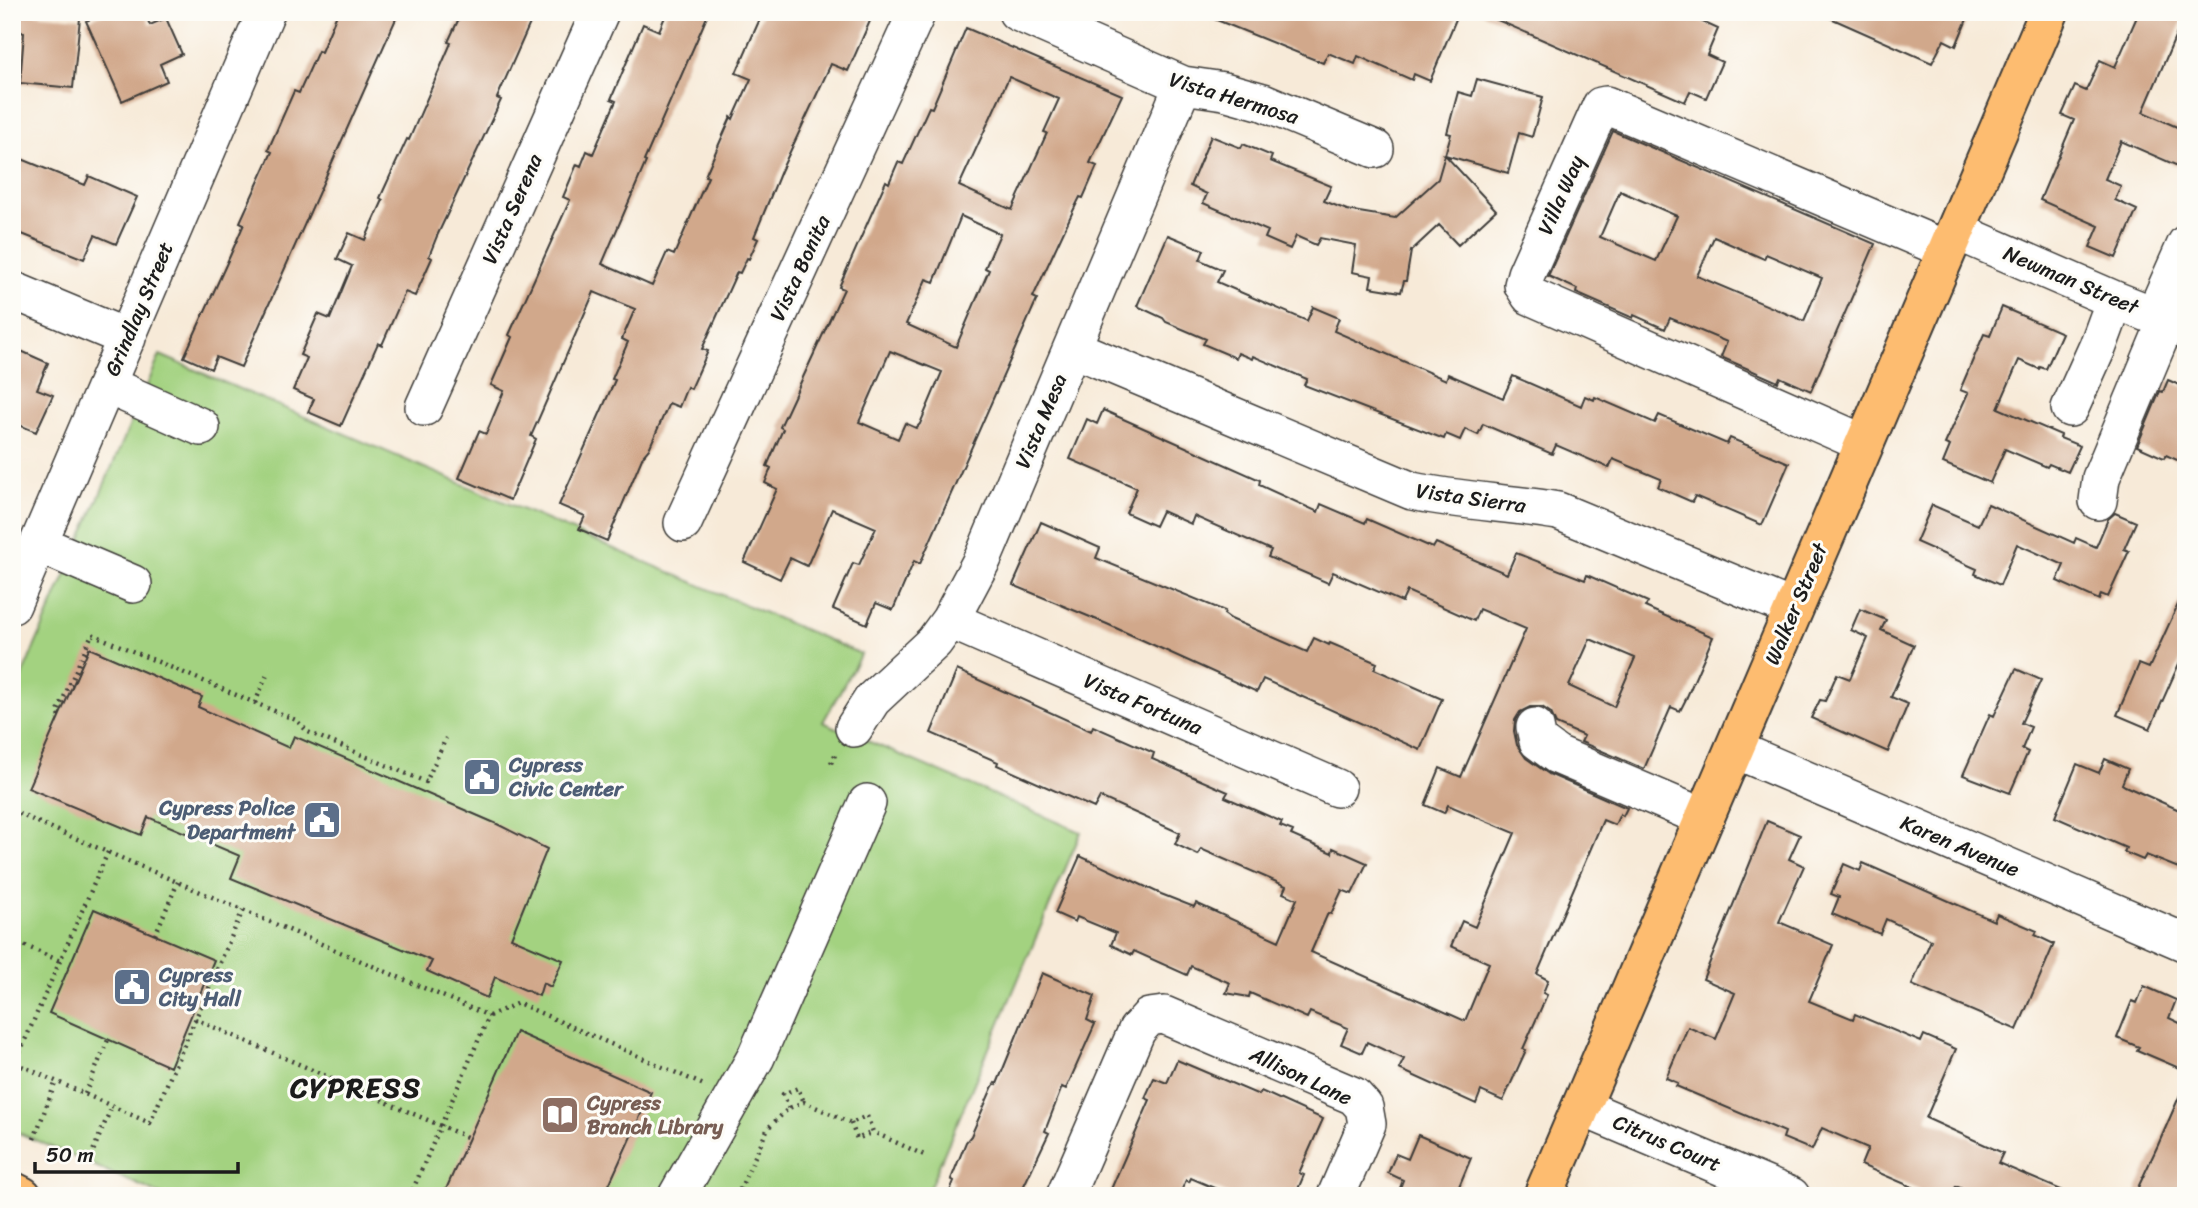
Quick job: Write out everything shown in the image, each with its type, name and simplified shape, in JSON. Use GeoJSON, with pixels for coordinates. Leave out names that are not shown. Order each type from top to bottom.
{"type":"FeatureCollection","features":[{"type":"Feature","properties":{"kind":"main road","name":"Walker Street"},"geometry":{"type":"LineString","coordinates":[[1543,1196],[2049,12]]}},
{"type":"Feature","properties":{"kind":"main road"},"geometry":{"type":"LineString","coordinates":[[12,1191],[22,1196]]}},
{"type":"Feature","properties":{"kind":"street","name":"Grindlay Street"},"geometry":{"type":"LineString","coordinates":[[12,605],[267,12]]}},
{"type":"Feature","properties":{"kind":"street","name":"Vista Serena"},"geometry":{"type":"LineString","coordinates":[[424,407],[600,12]]}},
{"type":"Feature","properties":{"kind":"street","name":"Vista Bonita"},"geometry":{"type":"LineString","coordinates":[[683,523],[917,12]]}},
{"type":"Feature","properties":{"kind":"street","name":"Vista Hermosa"},"geometry":{"type":"LineString","coordinates":[[1017,12],[1183,85],[1223,91],[1263,102],[1375,149]]}},
{"type":"Feature","properties":{"kind":"street","name":"Vista Mesa"},"geometry":{"type":"LineString","coordinates":[[854,728],[872,700],[934,642],[950,620],[983,558],[1183,85]]}},
{"type":"Feature","properties":{"kind":"street","name":"Villa Way"},"geometry":{"type":"LineString","coordinates":[[1863,443],[1530,296],[1523,285],[1526,274],[1601,106],[1606,104],[1952,240]]}},
{"type":"Feature","properties":{"kind":"street","name":"Newman Street"},"geometry":{"type":"LineString","coordinates":[[1952,240],[2169,322]]}},
{"type":"Feature","properties":{"kind":"street"},"geometry":{"type":"LineString","coordinates":[[2098,501],[2101,478],[2169,322],[2186,244]]}},
{"type":"Feature","properties":{"kind":"street"},"geometry":{"type":"LineString","coordinates":[[12,290],[127,338]]}},
{"type":"Feature","properties":{"kind":"street"},"geometry":{"type":"LineString","coordinates":[[2070,408],[2115,300]]}},
{"type":"Feature","properties":{"kind":"street","name":"Vista Sierra"},"geometry":{"type":"LineString","coordinates":[[1072,348],[1412,491],[1457,500],[1523,505],[1558,512],[1794,609]]}},
{"type":"Feature","properties":{"kind":"street"},"geometry":{"type":"LineString","coordinates":[[107,385],[201,426]]}},
{"type":"Feature","properties":{"kind":"street"},"geometry":{"type":"LineString","coordinates":[[38,544],[133,584]]}},
{"type":"Feature","properties":{"kind":"street","name":"Vista Fortuna"},"geometry":{"type":"LineString","coordinates":[[950,620],[1337,788]]}},
{"type":"Feature","properties":{"kind":"street"},"geometry":{"type":"LineString","coordinates":[[1535,727],[1538,741],[1557,755],[1705,818]]}},
{"type":"Feature","properties":{"kind":"street","name":"Karen Avenue"},"geometry":{"type":"LineString","coordinates":[[1734,749],[2186,943]]}},
{"type":"Feature","properties":{"kind":"street"},"geometry":{"type":"LineString","coordinates":[[677,1196],[756,1057],[867,803]]}},
{"type":"Feature","properties":{"kind":"street","name":"Allison Lane"},"geometry":{"type":"LineString","coordinates":[[1065,1196],[1137,1030],[1149,1017],[1164,1015],[1354,1096],[1364,1107],[1367,1124],[1336,1196]]}},
{"type":"Feature","properties":{"kind":"street","name":"Citrus Court"},"geometry":{"type":"LineString","coordinates":[[1581,1107],[1791,1196]]}},
{"type":"Feature","properties":{"kind":"path"},"geometry":{"type":"LineString","coordinates":[[60,715],[57,713],[92,634],[296,720],[308,732],[426,782],[446,738]]}},
{"type":"Feature","properties":{"kind":"path"},"geometry":{"type":"LineString","coordinates":[[255,703],[267,675]]}},
{"type":"Feature","properties":{"kind":"path"},"geometry":{"type":"LineString","coordinates":[[12,811],[489,1016]]}},
{"type":"Feature","properties":{"kind":"path"},"geometry":{"type":"LineString","coordinates":[[108,852],[15,1063],[150,1122],[243,910]]}},
{"type":"Feature","properties":{"kind":"path"},"geometry":{"type":"LineString","coordinates":[[155,934],[178,882]]}},
{"type":"Feature","properties":{"kind":"path"},"geometry":{"type":"LineString","coordinates":[[12,940],[60,961]]}},
{"type":"Feature","properties":{"kind":"path"},"geometry":{"type":"LineString","coordinates":[[410,1196],[489,1016],[518,1003],[716,1091]]}},
{"type":"Feature","properties":{"kind":"path"},"geometry":{"type":"LineString","coordinates":[[195,1019],[469,1138]]}},
{"type":"Feature","properties":{"kind":"path"},"geometry":{"type":"LineString","coordinates":[[85,1094],[108,1040]]}},
{"type":"Feature","properties":{"kind":"path"},"geometry":{"type":"LineString","coordinates":[[34,1139],[56,1081]]}},
{"type":"Feature","properties":{"kind":"path"},"geometry":{"type":"LineString","coordinates":[[789,1108],[783,1094],[798,1088],[804,1102],[851,1123],[857,1139],[873,1132]]}},
{"type":"Feature","properties":{"kind":"path"},"geometry":{"type":"LineString","coordinates":[[737,1196],[768,1128],[789,1108],[804,1102]]}},
{"type":"Feature","properties":{"kind":"path"},"geometry":{"type":"LineString","coordinates":[[88,1163],[112,1105]]}},
{"type":"Feature","properties":{"kind":"path"},"geometry":{"type":"LineString","coordinates":[[851,1123],[867,1116],[873,1132],[924,1155]]}},
{"type":"Feature","properties":{"kind":"green space","name":"Cypress Civic Center"},"geometry":{"type":"Polygon","coordinates":[[[160,355],[861,654],[823,722],[1081,832],[926,1196],[164,1196],[12,1130],[12,699],[160,355]]]}},
{"type":"Feature","properties":{"kind":"building"},"geometry":{"type":"Polygon","coordinates":[[[12,12],[80,18],[73,88],[20,83],[24,33],[12,28],[12,12]]]}},
{"type":"Feature","properties":{"kind":"building"},"geometry":{"type":"Polygon","coordinates":[[[107,12],[144,12],[150,25],[166,18],[182,54],[160,64],[167,81],[122,101],[86,21],[107,12]]]}},
{"type":"Feature","properties":{"kind":"building"},"geometry":{"type":"Polygon","coordinates":[[[338,12],[399,12],[241,367],[216,357],[211,369],[184,357],[244,224],[240,222],[272,152],[268,150],[294,91],[299,93],[338,12]]]}},
{"type":"Feature","properties":{"kind":"building"},"geometry":{"type":"Polygon","coordinates":[[[462,12],[535,12],[497,98],[501,100],[437,236],[429,256],[432,258],[415,296],[405,292],[382,345],[378,343],[341,426],[308,412],[314,399],[293,390],[307,358],[300,355],[318,314],[330,319],[352,266],[337,259],[349,233],[365,240],[383,200],[380,198],[407,139],[409,140],[462,12]]]}},
{"type":"Feature","properties":{"kind":"building"},"geometry":{"type":"Polygon","coordinates":[[[667,12],[709,12],[602,264],[652,286],[667,252],[674,255],[708,177],[705,176],[751,79],[736,73],[763,12],[874,12],[848,71],[831,64],[781,171],[754,237],[758,239],[749,259],[747,258],[740,273],[737,272],[702,349],[708,351],[691,389],[687,387],[679,407],[669,403],[607,541],[579,529],[585,516],[559,505],[615,380],[612,379],[628,342],[622,339],[635,309],[594,292],[531,436],[536,439],[510,500],[459,478],[479,431],[486,434],[504,391],[491,385],[512,337],[509,335],[570,200],[563,197],[577,164],[581,166],[587,151],[593,154],[616,101],[611,99],[643,24],[659,31],[667,12]]]}},
{"type":"Feature","properties":{"kind":"building"},"geometry":{"type":"Polygon","coordinates":[[[1197,12],[1459,12],[1430,81],[1414,74],[1412,80],[1358,56],[1355,64],[1328,53],[1323,63],[1197,12]]]}},
{"type":"Feature","properties":{"kind":"building"},"geometry":{"type":"Polygon","coordinates":[[[1479,12],[1681,12],[1718,29],[1707,55],[1722,62],[1706,98],[1690,91],[1685,102],[1479,12]]]}},
{"type":"Feature","properties":{"kind":"building"},"geometry":{"type":"Polygon","coordinates":[[[1817,12],[1970,12],[1956,46],[1944,40],[1932,63],[1817,12]]]}},
{"type":"Feature","properties":{"kind":"building"},"geometry":{"type":"Polygon","coordinates":[[[2139,12],[2186,12],[2143,112],[2186,131],[2186,153],[2180,167],[2121,141],[2105,179],[2121,186],[2115,200],[2137,210],[2116,258],[2090,247],[2099,226],[2040,200],[2074,120],[2062,115],[2075,86],[2086,91],[2100,60],[2115,67],[2139,12]]]}},
{"type":"Feature","properties":{"kind":"building"},"geometry":{"type":"Polygon","coordinates":[[[966,28],[1122,95],[1090,163],[1097,166],[1033,297],[1037,299],[920,564],[914,561],[893,610],[876,603],[867,624],[833,609],[853,563],[859,565],[876,528],[832,509],[807,566],[790,558],[780,579],[744,562],[777,489],[765,483],[771,468],[767,466],[783,429],[780,427],[844,289],[839,287],[886,181],[889,183],[898,162],[903,164],[929,107],[932,108],[966,28]],[[1009,77],[959,186],[1012,210],[1047,133],[1044,132],[1059,99],[1009,77]],[[961,216],[934,282],[926,279],[906,324],[956,347],[989,270],[985,268],[1000,234],[961,216]],[[890,351],[859,422],[898,439],[905,423],[916,428],[920,424],[942,372],[890,351]]]}},
{"type":"Feature","properties":{"kind":"building"},"geometry":{"type":"Polygon","coordinates":[[[1477,79],[1543,97],[1532,137],[1519,133],[1508,173],[1445,155],[1496,210],[1458,245],[1439,225],[1411,251],[1406,281],[1401,292],[1370,287],[1372,276],[1352,272],[1356,245],[1320,238],[1316,245],[1296,236],[1290,249],[1265,238],[1268,231],[1203,203],[1207,194],[1190,186],[1211,136],[1241,148],[1243,144],[1272,156],[1270,161],[1331,186],[1324,201],[1347,210],[1395,218],[1438,179],[1451,134],[1447,133],[1458,92],[1472,96],[1477,79]]]}},
{"type":"Feature","properties":{"kind":"building"},"geometry":{"type":"Polygon","coordinates":[[[1613,131],[1875,244],[1811,391],[1780,377],[1778,382],[1721,357],[1727,342],[1670,318],[1665,329],[1634,315],[1633,318],[1576,293],[1577,289],[1548,276],[1613,131]],[[1620,191],[1600,237],[1656,261],[1677,216],[1620,191]],[[1714,237],[1697,276],[1804,321],[1822,278],[1766,254],[1764,259],[1714,237]]]}},
{"type":"Feature","properties":{"kind":"building"},"geometry":{"type":"Polygon","coordinates":[[[12,155],[85,185],[89,176],[137,197],[116,244],[95,235],[84,259],[12,230],[12,155]]]}},
{"type":"Feature","properties":{"kind":"building"},"geometry":{"type":"Polygon","coordinates":[[[1168,235],[1204,250],[1200,260],[1223,270],[1217,282],[1307,321],[1313,307],[1339,318],[1334,331],[1446,380],[1448,374],[1503,398],[1513,376],[1581,406],[1585,396],[1594,400],[1595,397],[1655,423],[1659,415],[1727,444],[1730,438],[1789,463],[1762,525],[1695,496],[1692,502],[1658,487],[1661,479],[1613,459],[1609,468],[1556,445],[1552,454],[1483,424],[1478,435],[1465,429],[1460,440],[1446,434],[1444,439],[1304,385],[1307,379],[1253,356],[1252,359],[1238,353],[1236,358],[1203,344],[1206,339],[1137,306],[1168,235]]]}},
{"type":"Feature","properties":{"kind":"building"},"geometry":{"type":"Polygon","coordinates":[[[2002,307],[2062,333],[2046,369],[2039,369],[2019,360],[1998,408],[2080,446],[2068,472],[2049,464],[2047,467],[2005,449],[1990,483],[1943,463],[1950,446],[1945,444],[1968,393],[1960,390],[1984,334],[1990,336],[2002,307]]]}},
{"type":"Feature","properties":{"kind":"building"},"geometry":{"type":"Polygon","coordinates":[[[12,347],[48,363],[37,389],[53,395],[36,432],[12,422],[12,347]]]}},
{"type":"Feature","properties":{"kind":"building"},"geometry":{"type":"Polygon","coordinates":[[[2168,380],[2186,388],[2186,464],[2137,446],[2160,391],[2163,392],[2168,380]]]}},
{"type":"Feature","properties":{"kind":"building"},"geometry":{"type":"Polygon","coordinates":[[[1103,410],[1260,480],[1259,485],[1318,512],[1321,504],[1365,523],[1367,519],[1433,548],[1436,543],[1507,574],[1516,553],[1585,580],[1587,575],[1648,602],[1645,607],[1713,637],[1680,711],[1671,707],[1644,769],[1581,742],[1584,736],[1556,724],[1551,713],[1542,707],[1530,707],[1520,712],[1515,720],[1517,745],[1526,758],[1549,774],[1627,808],[1623,816],[1620,814],[1615,825],[1603,820],[1537,974],[1548,980],[1543,993],[1547,995],[1503,1101],[1481,1091],[1476,1104],[1399,1069],[1404,1059],[1367,1042],[1362,1053],[1341,1044],[1348,1028],[1310,1012],[1307,1018],[1250,993],[1249,997],[1226,993],[1230,983],[1191,966],[1187,975],[1134,951],[1132,955],[1111,945],[1116,933],[1077,917],[1075,922],[1055,913],[1080,856],[1161,894],[1194,907],[1196,903],[1279,941],[1297,899],[1283,893],[1286,886],[1201,849],[1198,855],[1175,844],[1180,833],[1100,797],[1094,808],[931,733],[957,670],[1091,731],[1093,726],[1154,753],[1152,759],[1228,792],[1225,797],[1282,822],[1280,826],[1293,831],[1291,835],[1332,853],[1333,848],[1367,863],[1352,894],[1342,890],[1331,914],[1328,913],[1311,952],[1465,1021],[1489,963],[1451,946],[1462,921],[1475,927],[1515,833],[1448,805],[1444,813],[1425,805],[1440,768],[1461,777],[1526,629],[1479,609],[1474,621],[1407,591],[1402,602],[1333,572],[1328,583],[1268,557],[1271,550],[1194,516],[1191,524],[1162,511],[1155,526],[1126,513],[1137,488],[1070,459],[1087,419],[1097,424],[1103,410]],[[1590,639],[1569,686],[1614,707],[1635,658],[1590,639]]]}},
{"type":"Feature","properties":{"kind":"building"},"geometry":{"type":"Polygon","coordinates":[[[1988,504],[2074,543],[2076,538],[2096,547],[2108,519],[2115,513],[2136,522],[2124,549],[2129,551],[2108,597],[2101,594],[2099,600],[2057,581],[2064,565],[2017,544],[2000,585],[1975,574],[1977,569],[1916,542],[1932,505],[1978,525],[1988,504]]]}},
{"type":"Feature","properties":{"kind":"building"},"geometry":{"type":"Polygon","coordinates":[[[1041,522],[1100,548],[1096,558],[1225,611],[1224,614],[1231,619],[1307,652],[1314,638],[1329,645],[1330,643],[1377,663],[1374,669],[1442,699],[1420,750],[1263,679],[1257,692],[1013,585],[1041,522]]]}},
{"type":"Feature","properties":{"kind":"building"},"geometry":{"type":"Polygon","coordinates":[[[2186,587],[2186,648],[2150,729],[2117,715],[2139,664],[2149,668],[2186,587]]]}},
{"type":"Feature","properties":{"kind":"building"},"geometry":{"type":"Polygon","coordinates":[[[1860,609],[1886,620],[1881,630],[1914,645],[1891,697],[1908,704],[1888,752],[1811,718],[1820,700],[1825,701],[1837,674],[1850,679],[1868,638],[1851,630],[1860,609]]]}},
{"type":"Feature","properties":{"kind":"building","name":"Cypress Police Department"},"geometry":{"type":"Polygon","coordinates":[[[89,648],[202,697],[198,707],[289,748],[294,736],[497,824],[547,849],[511,938],[563,960],[551,987],[543,983],[539,996],[495,977],[487,998],[427,971],[432,961],[231,878],[240,856],[148,817],[141,835],[28,788],[89,648]]]}},
{"type":"Feature","properties":{"kind":"building"},"geometry":{"type":"Polygon","coordinates":[[[2016,669],[2041,680],[2021,723],[2031,727],[2022,749],[2028,752],[2010,793],[1963,775],[1990,714],[1994,716],[2016,669]]]}},
{"type":"Feature","properties":{"kind":"building"},"geometry":{"type":"Polygon","coordinates":[[[2105,759],[2128,769],[2122,784],[2125,786],[2186,813],[2186,871],[2146,855],[2143,860],[2124,852],[2126,848],[2055,817],[2077,764],[2099,773],[2105,759]]]}},
{"type":"Feature","properties":{"kind":"building"},"geometry":{"type":"Polygon","coordinates":[[[1767,821],[1800,835],[1789,859],[1804,866],[1779,922],[1833,945],[1809,1001],[1853,1019],[1855,1014],[1921,1042],[1924,1035],[1956,1049],[1926,1118],[2003,1153],[1998,1163],[2075,1196],[1978,1196],[1956,1186],[1952,1196],[1916,1196],[1919,1190],[1861,1165],[1868,1148],[1822,1128],[1812,1150],[1783,1138],[1785,1132],[1676,1086],[1678,1083],[1666,1078],[1688,1027],[1716,1039],[1735,993],[1703,979],[1767,821]]]}},
{"type":"Feature","properties":{"kind":"building"},"geometry":{"type":"Polygon","coordinates":[[[1863,863],[1994,921],[1997,914],[2037,931],[2035,935],[2054,944],[2017,1030],[1912,985],[1931,940],[1886,919],[1880,934],[1832,914],[1839,897],[1831,894],[1844,864],[1860,871],[1863,863]]]}},
{"type":"Feature","properties":{"kind":"building","name":"Cypress City Hall"},"geometry":{"type":"Polygon","coordinates":[[[94,909],[214,960],[170,1067],[49,1013],[94,909]]]}},
{"type":"Feature","properties":{"kind":"building"},"geometry":{"type":"Polygon","coordinates":[[[1042,973],[1095,996],[1087,1020],[1095,1024],[1066,1089],[1062,1087],[1045,1131],[1049,1133],[1019,1196],[948,1196],[954,1181],[951,1179],[966,1142],[992,1088],[997,1084],[1042,973]]]}},
{"type":"Feature","properties":{"kind":"building"},"geometry":{"type":"Polygon","coordinates":[[[2144,986],[2176,1000],[2169,1018],[2186,1026],[2186,1071],[2137,1050],[2139,1047],[2117,1038],[2132,1001],[2137,1003],[2144,986]]]}},
{"type":"Feature","properties":{"kind":"building","name":"Cypress Branch Library"},"geometry":{"type":"Polygon","coordinates":[[[516,1032],[651,1092],[604,1196],[443,1196],[516,1032]]]}},
{"type":"Feature","properties":{"kind":"building"},"geometry":{"type":"Polygon","coordinates":[[[1177,1060],[1259,1095],[1261,1091],[1323,1119],[1299,1173],[1304,1175],[1295,1196],[1233,1196],[1191,1178],[1189,1182],[1186,1180],[1179,1196],[1108,1196],[1150,1100],[1145,1098],[1154,1078],[1167,1083],[1177,1060]]]}},
{"type":"Feature","properties":{"kind":"building"},"geometry":{"type":"Polygon","coordinates":[[[2186,1081],[2186,1196],[2134,1196],[2158,1145],[2186,1081]]]}},
{"type":"Feature","properties":{"kind":"building"},"geometry":{"type":"Polygon","coordinates":[[[1418,1135],[1471,1158],[1455,1196],[1397,1196],[1403,1180],[1388,1173],[1396,1154],[1408,1159],[1418,1135]]]}},
{"type":"Feature","properties":{"kind":"place","name":"Cypress Civic Center"},"geometry":{"type":"Point","coordinates":[482,777]}},
{"type":"Feature","properties":{"kind":"place","name":"Cypress Police Department"},"geometry":{"type":"Point","coordinates":[322,820]}},
{"type":"Feature","properties":{"kind":"place","name":"Cypress City Hall"},"geometry":{"type":"Point","coordinates":[132,987]}},
{"type":"Feature","properties":{"kind":"place","name":"Cypress Branch Library"},"geometry":{"type":"Point","coordinates":[560,1115]}},
{"type":"Feature","properties":{"kind":"district","name":"CYPRESS"},"geometry":{"type":"Point","coordinates":[356,1087]}}]}
